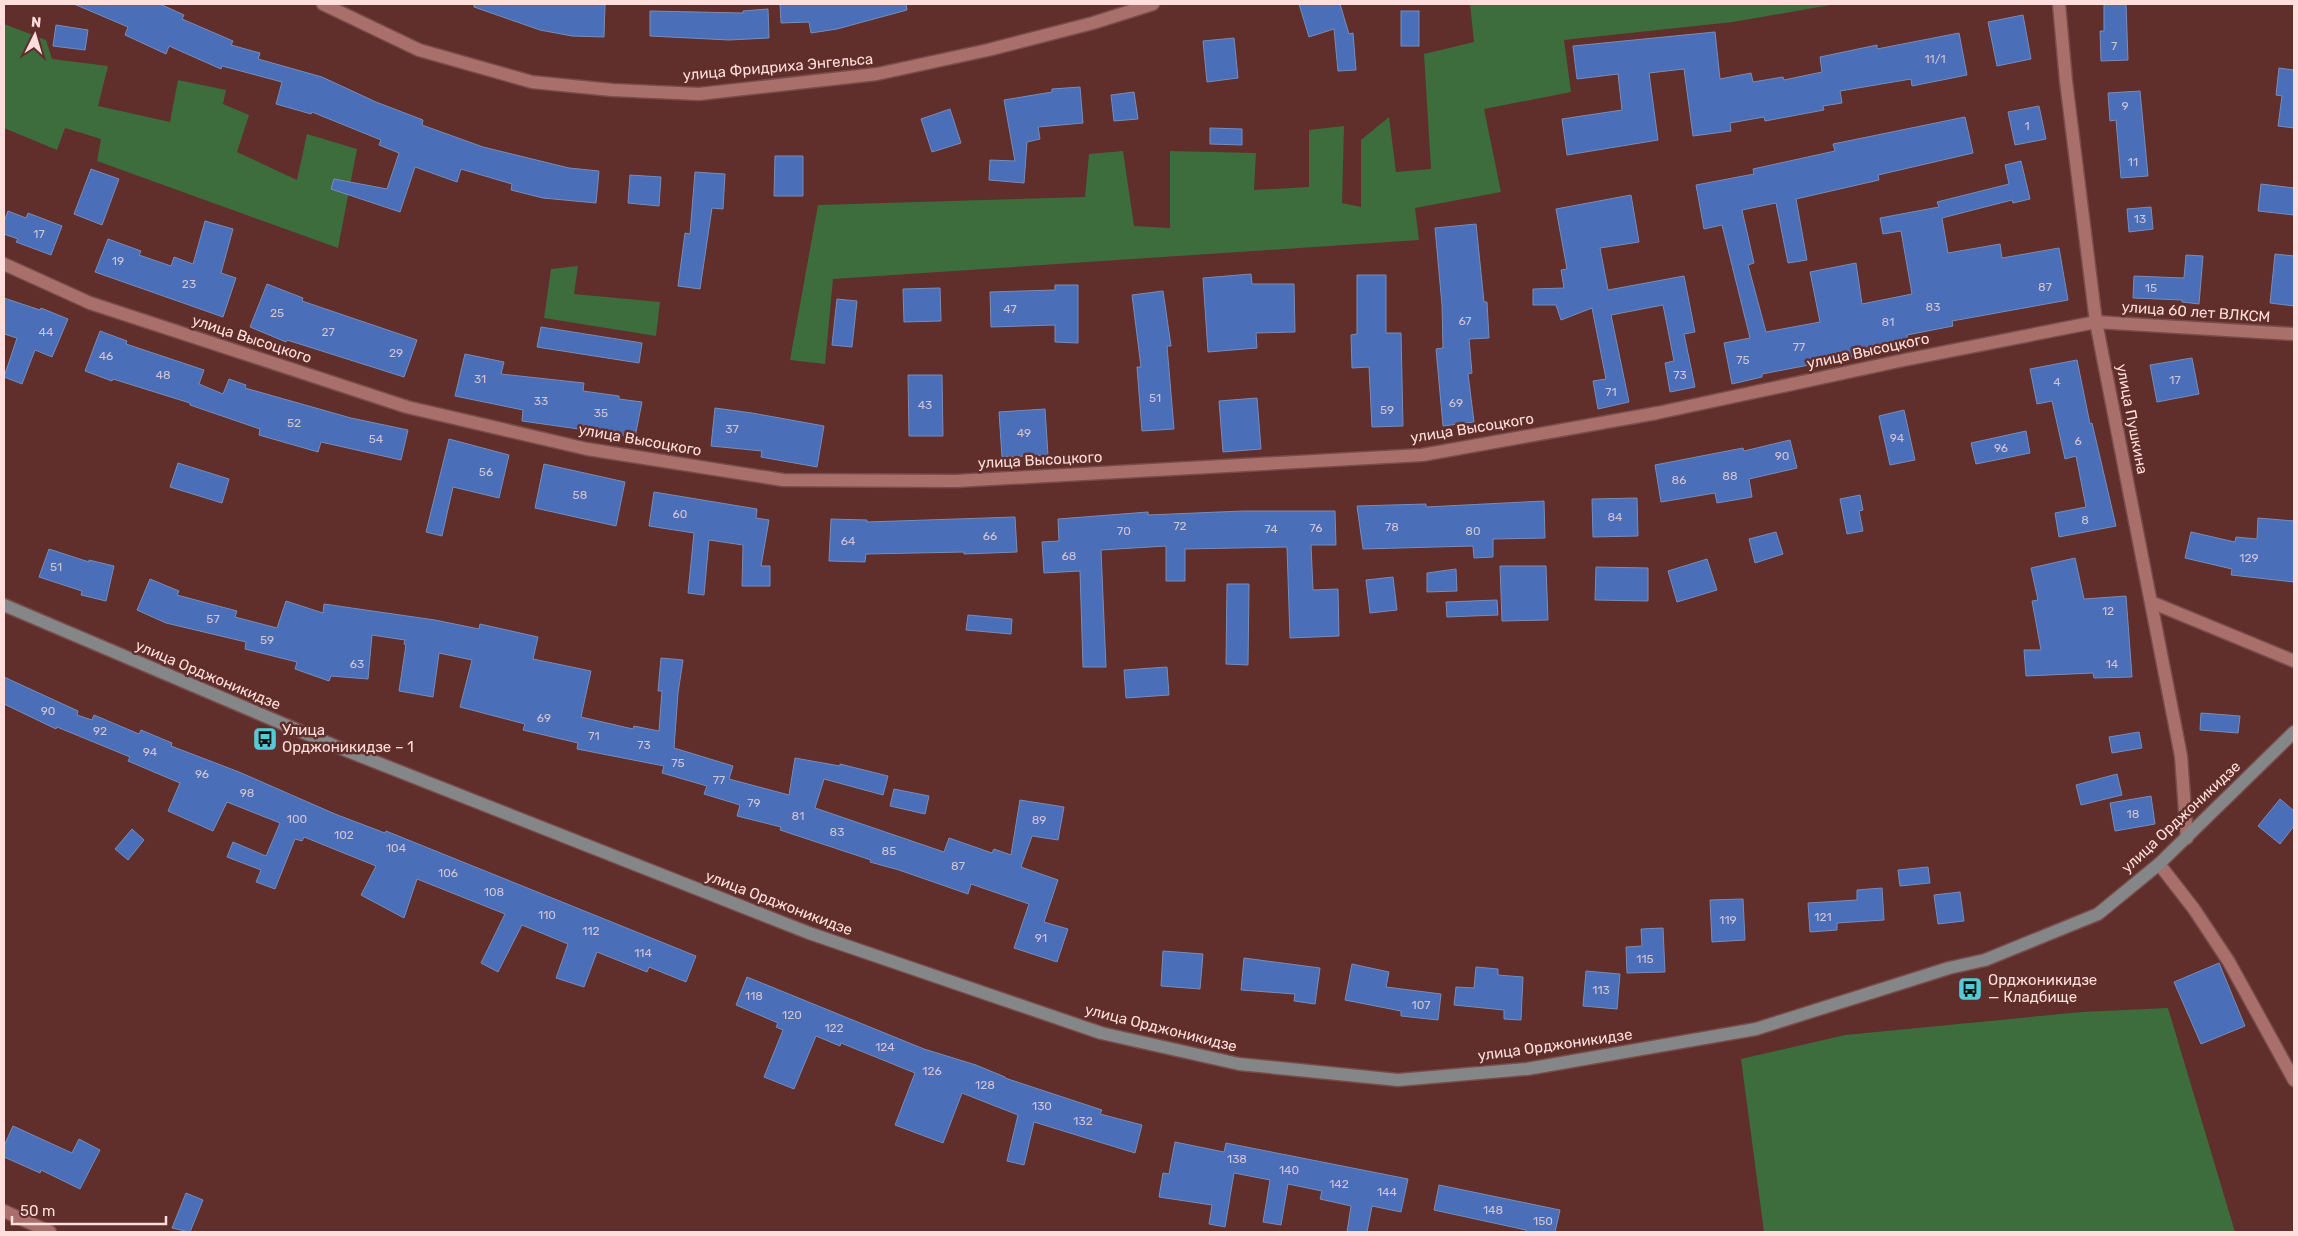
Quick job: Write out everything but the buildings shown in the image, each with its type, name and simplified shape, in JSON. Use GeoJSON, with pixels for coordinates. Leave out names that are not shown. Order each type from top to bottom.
{"type":"FeatureCollection","features":[{"type":"Feature","properties":{"kind":"main road","name":"улица Орджоникидзе"},"geometry":{"type":"LineString","coordinates":[[4,605],[335,746],[809,933],[1100,1033],[1240,1064],[1398,1080],[1527,1069],[1756,1029],[1949,968],[1994,957],[2098,914],[2159,864],[2187,838],[2294,732]]}},
{"type":"Feature","properties":{"kind":"street","name":"улица Фридриха Энгельса"},"geometry":{"type":"LineString","coordinates":[[323,4],[419,50],[532,82],[612,90],[699,94],[877,74],[998,47],[1093,23],[1153,4]]}},
{"type":"Feature","properties":{"kind":"street","name":"улица Пушкина"},"geometry":{"type":"LineString","coordinates":[[2059,4],[2066,81],[2096,322],[2181,756],[2187,838]]}},
{"type":"Feature","properties":{"kind":"street","name":"улица Высоцкого"},"geometry":{"type":"LineString","coordinates":[[4,264],[90,303],[407,407],[587,449],[783,480],[966,480],[1422,455],[1656,413],[1913,358],[2096,322]]}},
{"type":"Feature","properties":{"kind":"street","name":"улица 60 лет ВЛКСМ"},"geometry":{"type":"LineString","coordinates":[[2096,322],[2294,334]]}},
{"type":"Feature","properties":{"kind":"street"},"geometry":{"type":"LineString","coordinates":[[2151,602],[2294,661]]}},
{"type":"Feature","properties":{"kind":"street"},"geometry":{"type":"LineString","coordinates":[[2159,864],[2194,910],[2228,962],[2294,1080]]}},
{"type":"Feature","properties":{"kind":"street"},"geometry":{"type":"LineString","coordinates":[[4,1211],[50,1232]]}},
{"type":"Feature","properties":{"kind":"green space"},"geometry":{"type":"Polygon","coordinates":[[[1470,4],[1836,4],[1733,22],[1564,40],[1571,92],[1484,109],[1501,192],[1415,208],[1419,240],[833,279],[825,364],[790,360],[818,205],[1085,197],[1089,154],[1123,151],[1134,226],[1170,228],[1170,151],[1256,153],[1254,190],[1309,187],[1309,130],[1344,126],[1342,203],[1361,207],[1361,140],[1389,117],[1396,172],[1431,169],[1424,54],[1474,42],[1470,4]]]}},
{"type":"Feature","properties":{"kind":"green space"},"geometry":{"type":"Polygon","coordinates":[[[4,24],[46,40],[52,59],[108,66],[98,106],[170,122],[178,80],[226,90],[223,104],[249,115],[237,152],[297,180],[307,134],[357,149],[338,248],[97,161],[101,139],[65,128],[57,150],[4,128],[4,24]]]}},
{"type":"Feature","properties":{"kind":"green space"},"geometry":{"type":"Polygon","coordinates":[[[578,266],[574,294],[660,302],[656,336],[544,318],[551,269],[578,266]]]}},
{"type":"Feature","properties":{"kind":"green space"},"geometry":{"type":"Polygon","coordinates":[[[2168,1008],[2235,1232],[1764,1232],[1741,1059],[1845,1035],[2082,1012],[2168,1008]]]}},
{"type":"Feature","properties":{"kind":"place","name":"Улица Орджоникидзе – 1"},"geometry":{"type":"Point","coordinates":[265,739]}},
{"type":"Feature","properties":{"kind":"place","name":"Орджоникидзе — Кладбище"},"geometry":{"type":"Point","coordinates":[1970,989]}}]}
